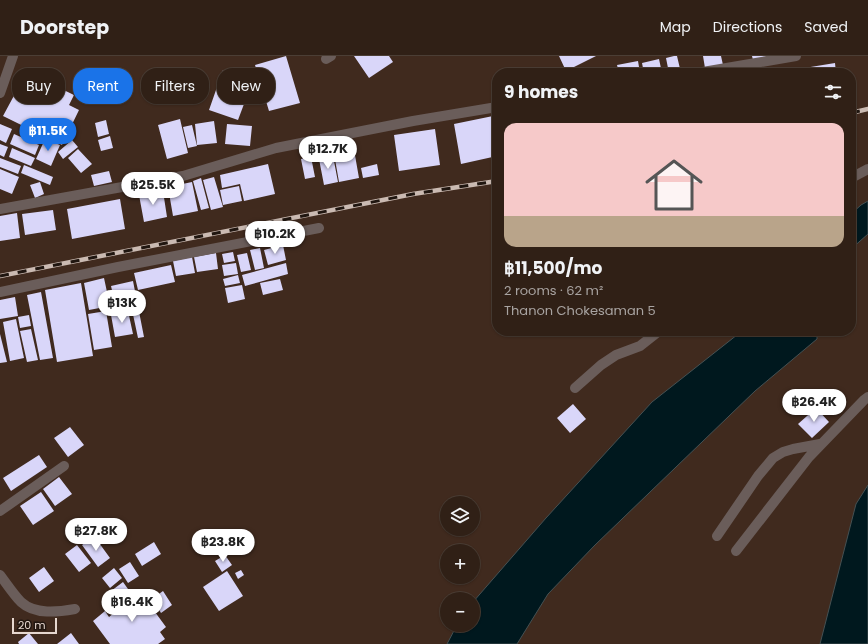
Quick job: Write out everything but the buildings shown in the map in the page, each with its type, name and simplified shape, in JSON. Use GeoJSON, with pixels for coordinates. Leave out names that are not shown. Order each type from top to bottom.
{"type":"FeatureCollection","features":[{"type":"Feature","properties":{"kind":"street"},"geometry":{"type":"LineString","coordinates":[[0,93],[13,56]]}},
{"type":"Feature","properties":{"kind":"street"},"geometry":{"type":"LineString","coordinates":[[726,68],[796,56]]}},
{"type":"Feature","properties":{"kind":"street"},"geometry":{"type":"LineString","coordinates":[[0,209],[183,176],[276,148],[413,121],[492,108]]}},
{"type":"Feature","properties":{"kind":"street"},"geometry":{"type":"LineString","coordinates":[[856,175],[868,169]]}},
{"type":"Feature","properties":{"kind":"street"},"geometry":{"type":"LineString","coordinates":[[0,292],[118,267],[318,228]]}},
{"type":"Feature","properties":{"kind":"street"},"geometry":{"type":"LineString","coordinates":[[575,388],[616,354],[640,346],[653,336]]}},
{"type":"Feature","properties":{"kind":"street"},"geometry":{"type":"LineString","coordinates":[[736,551],[808,457],[868,397]]}},
{"type":"Feature","properties":{"kind":"street"},"geometry":{"type":"LineString","coordinates":[[717,536],[758,476],[773,458],[783,452],[793,449],[820,444]]}},
{"type":"Feature","properties":{"kind":"street"},"geometry":{"type":"LineString","coordinates":[[0,511],[64,466]]}},
{"type":"Feature","properties":{"kind":"street"},"geometry":{"type":"LineString","coordinates":[[0,575],[22,602],[33,609],[60,612],[75,609]]}},
{"type":"Feature","properties":{"kind":"water"},"geometry":{"type":"Polygon","coordinates":[[[868,201],[868,234],[856,245],[856,210],[868,201]]]}},
{"type":"Feature","properties":{"kind":"water"},"geometry":{"type":"Polygon","coordinates":[[[736,336],[817,336],[817,339],[755,391],[595,545],[548,594],[517,644],[447,644],[453,632],[480,632],[480,594],[546,518],[652,402],[736,336]]]}},
{"type":"Feature","properties":{"kind":"water"},"geometry":{"type":"Polygon","coordinates":[[[868,485],[868,644],[820,644],[856,504],[868,485]]]}},
{"type":"Feature","properties":{"kind":"railway"},"geometry":{"type":"LineString","coordinates":[[856,112],[868,109]]}},
{"type":"Feature","properties":{"kind":"railway"},"geometry":{"type":"LineString","coordinates":[[0,276],[413,194],[492,182]]}}]}
